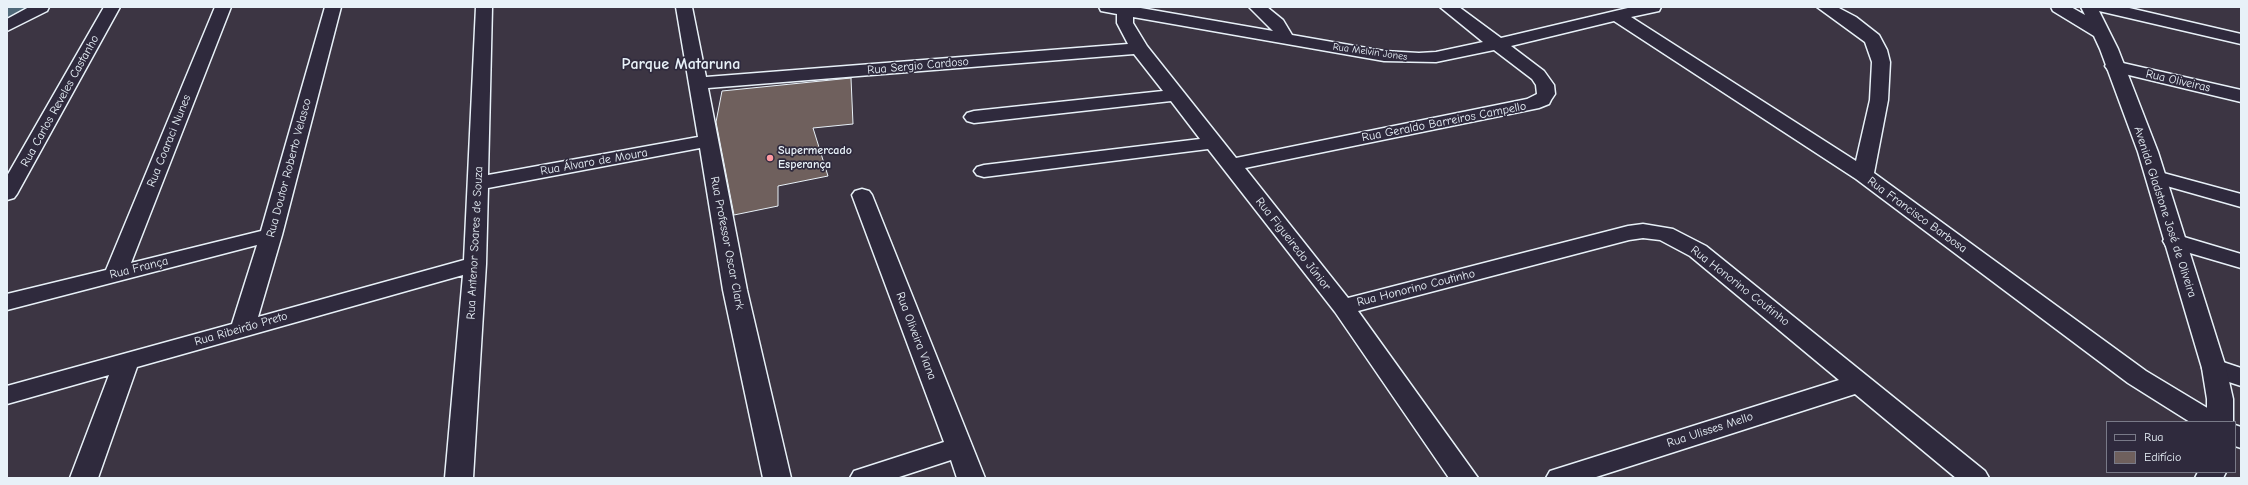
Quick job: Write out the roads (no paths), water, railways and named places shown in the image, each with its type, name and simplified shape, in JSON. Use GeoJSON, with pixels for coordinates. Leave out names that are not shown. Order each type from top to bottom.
{"type":"FeatureCollection","features":[{"type":"Feature","properties":{"kind":"street"},"geometry":{"type":"LineString","coordinates":[[7,26],[41,7]]}},
{"type":"Feature","properties":{"kind":"street","name":"Rua Carlos Reveles Castanho"},"geometry":{"type":"LineString","coordinates":[[7,194],[112,7]]}},
{"type":"Feature","properties":{"kind":"street","name":"Rua Coaraci Nunes"},"geometry":{"type":"LineString","coordinates":[[115,275],[223,7]]}},
{"type":"Feature","properties":{"kind":"street","name":"Rua Doutor Roberto Velasco"},"geometry":{"type":"LineString","coordinates":[[242,329],[271,235],[333,7]]}},
{"type":"Feature","properties":{"kind":"street","name":"Rua Antenor Soares de Souza"},"geometry":{"type":"LineString","coordinates":[[459,478],[475,264],[484,7]]}},
{"type":"Feature","properties":{"kind":"street","name":"Rua Professor Oscar Clark"},"geometry":{"type":"LineString","coordinates":[[684,7],[735,290],[777,478]]}},
{"type":"Feature","properties":{"kind":"street"},"geometry":{"type":"LineString","coordinates":[[1257,7],[1277,24],[1286,39]]}},
{"type":"Feature","properties":{"kind":"street","name":"Rua Geraldo Barreiros Campello"},"geometry":{"type":"LineString","coordinates":[[1231,165],[1532,104],[1542,100],[1546,94],[1545,85],[1538,75],[1499,44],[1448,7]]}},
{"type":"Feature","properties":{"kind":"street"},"geometry":{"type":"LineString","coordinates":[[1825,7],[1864,31],[1873,39],[1880,56],[1879,100],[1863,176]]}},
{"type":"Feature","properties":{"kind":"street"},"geometry":{"type":"LineString","coordinates":[[2059,7],[2100,32]]}},
{"type":"Feature","properties":{"kind":"street","name":"Avenida Gladstone José de Oliveira"},"geometry":{"type":"LineString","coordinates":[[2089,7],[2148,152],[2156,177],[2174,241],[2214,368],[2220,399],[2220,421]]}},
{"type":"Feature","properties":{"kind":"street"},"geometry":{"type":"LineString","coordinates":[[2103,7],[2241,39]]}},
{"type":"Feature","properties":{"kind":"street","name":"Rua Melvin Jones"},"geometry":{"type":"LineString","coordinates":[[1116,9],[1384,56],[1419,58],[1436,57],[1499,44],[1617,16],[1644,8]]}},
{"type":"Feature","properties":{"kind":"street","name":"Rua Figueiredo Júnior"},"geometry":{"type":"LineString","coordinates":[[1116,9],[1139,48],[1178,95],[1213,143],[1343,307],[1464,478]]}},
{"type":"Feature","properties":{"kind":"street","name":"Rua Francisco Barbosa"},"geometry":{"type":"LineString","coordinates":[[1617,16],[1863,176],[2137,377],[2208,421]]}},
{"type":"Feature","properties":{"kind":"street","name":"Rua Sergio Cardoso"},"geometry":{"type":"LineString","coordinates":[[697,83],[1139,48]]}},
{"type":"Feature","properties":{"kind":"street","name":"Rua Oliveiras"},"geometry":{"type":"LineString","coordinates":[[2114,66],[2241,96]]}},
{"type":"Feature","properties":{"kind":"street"},"geometry":{"type":"LineString","coordinates":[[974,117],[1178,95]]}},
{"type":"Feature","properties":{"kind":"street","name":"Rua Álvaro de Moura"},"geometry":{"type":"LineString","coordinates":[[479,182],[708,141]]}},
{"type":"Feature","properties":{"kind":"street"},"geometry":{"type":"LineString","coordinates":[[984,171],[1213,143]]}},
{"type":"Feature","properties":{"kind":"street"},"geometry":{"type":"LineString","coordinates":[[2156,177],[2241,201]]}},
{"type":"Feature","properties":{"kind":"street","name":"Rua Oliveira Viana"},"geometry":{"type":"LineString","coordinates":[[862,195],[971,478]]}},
{"type":"Feature","properties":{"kind":"street","name":"Rua Honorino Coutinho"},"geometry":{"type":"LineString","coordinates":[[1343,307],[1628,233],[1653,232],[1679,240],[1698,251],[1975,478]]}},
{"type":"Feature","properties":{"kind":"street","name":"Rua França"},"geometry":{"type":"LineString","coordinates":[[7,302],[271,235]]}},
{"type":"Feature","properties":{"kind":"street"},"geometry":{"type":"LineString","coordinates":[[2174,241],[2241,261]]}},
{"type":"Feature","properties":{"kind":"street","name":"Rua Ribeirão Preto"},"geometry":{"type":"LineString","coordinates":[[7,395],[475,264]]}},
{"type":"Feature","properties":{"kind":"street"},"geometry":{"type":"LineString","coordinates":[[84,478],[127,361]]}},
{"type":"Feature","properties":{"kind":"street"},"geometry":{"type":"LineString","coordinates":[[2214,368],[2241,377]]}},
{"type":"Feature","properties":{"kind":"street","name":"Rua Ulisses Mello"},"geometry":{"type":"LineString","coordinates":[[1560,478],[1860,383]]}},
{"type":"Feature","properties":{"kind":"street"},"geometry":{"type":"LineString","coordinates":[[864,478],[959,448]]}},
{"type":"Feature","properties":{"kind":"waterway"},"geometry":{"type":"LineString","coordinates":[[7,15],[22,7]]}},
{"type":"Feature","properties":{"kind":"place","name":"Supermercado Esperança"},"geometry":{"type":"Point","coordinates":[770,158]}},
{"type":"Feature","properties":{"kind":"district","name":"Parque Mataruna"},"geometry":{"type":"Point","coordinates":[681,64]}}]}
